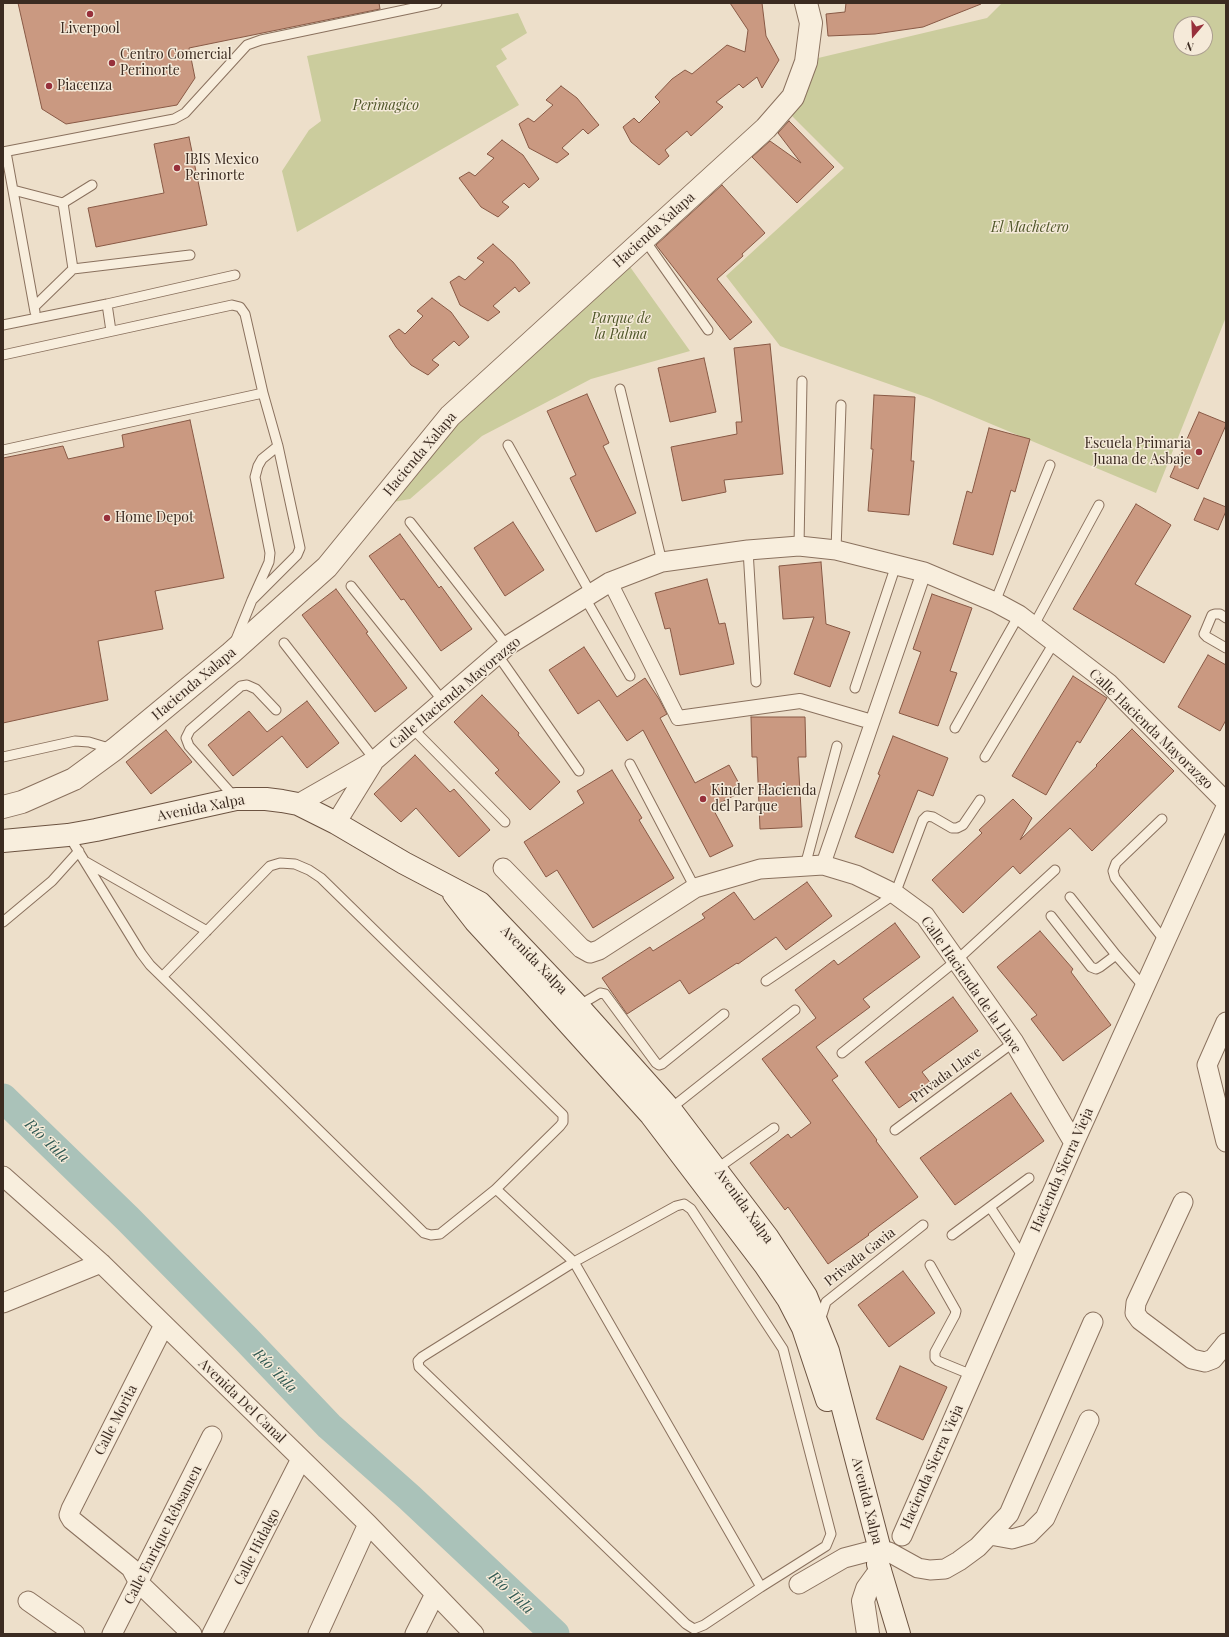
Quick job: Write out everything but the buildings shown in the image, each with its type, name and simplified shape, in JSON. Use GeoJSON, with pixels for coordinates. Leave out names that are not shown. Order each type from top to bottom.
{"type":"FeatureCollection","features":[{"type":"Feature","properties":{"kind":"main road","name":"Hacienda Xalapa"},"geometry":{"type":"LineString","coordinates":[[3,807],[22,802],[74,779],[115,749],[231,652],[327,567],[450,416],[766,128],[793,97],[806,62],[810,23],[806,3]]}},
{"type":"Feature","properties":{"kind":"main road","name":"Avenida Xalpa"},"geometry":{"type":"LineString","coordinates":[[3,841],[73,843],[236,799],[266,798],[298,804],[336,823],[450,888],[480,903],[571,1012],[663,1115],[709,1174],[768,1238],[802,1289],[811,1326],[828,1351],[876,1559],[899,1634]]}},
{"type":"Feature","properties":{"kind":"main road"},"geometry":{"type":"LineString","coordinates":[[868,1634],[863,1601],[876,1559]]}},
{"type":"Feature","properties":{"kind":"street","name":"Calle Hacienda Mayorazgo"},"geometry":{"type":"LineString","coordinates":[[298,804],[375,760],[502,650],[610,582],[662,562],[748,550],[799,546],[836,550],[924,572],[996,602],[1026,620],[1108,683],[1226,802]]}},
{"type":"Feature","properties":{"kind":"street"},"geometry":{"type":"LineString","coordinates":[[814,866],[872,722],[924,572]]}},
{"type":"Feature","properties":{"kind":"street"},"geometry":{"type":"LineString","coordinates":[[610,582],[678,718],[800,701],[872,722]]}},
{"type":"Feature","properties":{"kind":"street","name":"Calle Hacienda Mayorazgo"},"geometry":{"type":"LineString","coordinates":[[336,823],[375,760]]}},
{"type":"Feature","properties":{"kind":"street","name":"Hacienda Sierra Vieja"},"geometry":{"type":"LineString","coordinates":[[902,1536],[1074,1143],[1226,807]]}},
{"type":"Feature","properties":{"kind":"street","name":"Calle Hacienda de la Llave"},"geometry":{"type":"LineString","coordinates":[[503,868],[580,948],[590,953],[599,950],[695,888],[760,869],[814,866],[856,875],[895,894],[925,916],[1014,1042],[1074,1143]]}},
{"type":"Feature","properties":{"kind":"street"},"geometry":{"type":"LineString","coordinates":[[1226,1022],[1207,1065],[1226,1142]]}},
{"type":"Feature","properties":{"kind":"street","name":"Avenida Del Canal"},"geometry":{"type":"LineString","coordinates":[[3,1176],[101,1263],[368,1524],[474,1634]]}},
{"type":"Feature","properties":{"kind":"street"},"geometry":{"type":"LineString","coordinates":[[1183,1202],[1136,1304],[1135,1313],[1140,1320],[1192,1359],[1205,1362],[1213,1359],[1226,1343]]}},
{"type":"Feature","properties":{"kind":"street"},"geometry":{"type":"LineString","coordinates":[[3,1303],[101,1263]]}},
{"type":"Feature","properties":{"kind":"street"},"geometry":{"type":"LineString","coordinates":[[799,1584],[844,1558],[876,1559],[890,1552],[918,1568],[930,1570],[945,1569],[978,1547],[1008,1514],[1093,1322]]}},
{"type":"Feature","properties":{"kind":"street","name":"Calle Morita"},"geometry":{"type":"LineString","coordinates":[[139,1583],[131,1568],[72,1520],[69,1515],[164,1325]]}},
{"type":"Feature","properties":{"kind":"street"},"geometry":{"type":"LineString","coordinates":[[990,1535],[1012,1538],[1029,1534],[1045,1518],[1089,1420]]}},
{"type":"Feature","properties":{"kind":"street","name":"Calle Enrique Rébsamen"},"geometry":{"type":"LineString","coordinates":[[112,1634],[212,1436]]}},
{"type":"Feature","properties":{"kind":"street","name":"Calle Hidalgo"},"geometry":{"type":"LineString","coordinates":[[212,1634],[301,1459]]}},
{"type":"Feature","properties":{"kind":"street"},"geometry":{"type":"LineString","coordinates":[[318,1634],[368,1524]]}},
{"type":"Feature","properties":{"kind":"street"},"geometry":{"type":"LineString","coordinates":[[139,1583],[192,1634]]}},
{"type":"Feature","properties":{"kind":"street"},"geometry":{"type":"LineString","coordinates":[[415,1634],[434,1594]]}},
{"type":"Feature","properties":{"kind":"street"},"geometry":{"type":"LineString","coordinates":[[28,1601],[75,1634]]}},
{"type":"Feature","properties":{"kind":"lane"},"geometry":{"type":"LineString","coordinates":[[36,318],[5,152],[174,119],[185,113],[247,45],[261,40],[437,3]]}},
{"type":"Feature","properties":{"kind":"lane"},"geometry":{"type":"LineString","coordinates":[[13,190],[63,203],[92,185]]}},
{"type":"Feature","properties":{"kind":"lane"},"geometry":{"type":"LineString","coordinates":[[63,203],[73,269]]}},
{"type":"Feature","properties":{"kind":"lane"},"geometry":{"type":"LineString","coordinates":[[644,239],[708,330]]}},
{"type":"Feature","properties":{"kind":"lane"},"geometry":{"type":"LineString","coordinates":[[34,307],[73,269],[190,255]]}},
{"type":"Feature","properties":{"kind":"lane"},"geometry":{"type":"LineString","coordinates":[[4,322],[36,318],[107,304],[235,275]]}},
{"type":"Feature","properties":{"kind":"lane"},"geometry":{"type":"LineString","coordinates":[[107,304],[111,331]]}},
{"type":"Feature","properties":{"kind":"lane"},"geometry":{"type":"LineString","coordinates":[[3,355],[232,306],[240,307],[245,314],[263,393],[278,446],[300,548],[297,555],[252,600]]}},
{"type":"Feature","properties":{"kind":"lane"},"geometry":{"type":"LineString","coordinates":[[799,546],[802,381]]}},
{"type":"Feature","properties":{"kind":"lane"},"geometry":{"type":"LineString","coordinates":[[620,389],[662,562]]}},
{"type":"Feature","properties":{"kind":"lane"},"geometry":{"type":"LineString","coordinates":[[3,450],[263,393]]}},
{"type":"Feature","properties":{"kind":"lane"},"geometry":{"type":"LineString","coordinates":[[836,550],[841,405]]}},
{"type":"Feature","properties":{"kind":"lane"},"geometry":{"type":"LineString","coordinates":[[508,445],[630,676]]}},
{"type":"Feature","properties":{"kind":"lane"},"geometry":{"type":"LineString","coordinates":[[231,652],[269,562],[270,553],[255,477],[262,459],[278,446]]}},
{"type":"Feature","properties":{"kind":"lane"},"geometry":{"type":"LineString","coordinates":[[996,602],[1050,465]]}},
{"type":"Feature","properties":{"kind":"lane"},"geometry":{"type":"LineString","coordinates":[[955,728],[1026,620],[1099,504]]}},
{"type":"Feature","properties":{"kind":"lane"},"geometry":{"type":"LineString","coordinates":[[410,522],[502,650],[579,771]]}},
{"type":"Feature","properties":{"kind":"lane"},"geometry":{"type":"LineString","coordinates":[[748,550],[756,682]]}},
{"type":"Feature","properties":{"kind":"lane"},"geometry":{"type":"LineString","coordinates":[[855,688],[896,565]]}},
{"type":"Feature","properties":{"kind":"lane"},"geometry":{"type":"LineString","coordinates":[[351,586],[443,701]]}},
{"type":"Feature","properties":{"kind":"lane"},"geometry":{"type":"LineString","coordinates":[[1226,618],[1220,614],[1212,615],[1204,634],[1226,648]]}},
{"type":"Feature","properties":{"kind":"lane"},"geometry":{"type":"LineString","coordinates":[[985,758],[1055,641]]}},
{"type":"Feature","properties":{"kind":"lane"},"geometry":{"type":"LineString","coordinates":[[284,643],[375,760]]}},
{"type":"Feature","properties":{"kind":"lane"},"geometry":{"type":"LineString","coordinates":[[236,799],[189,746],[186,738],[190,730],[241,686],[247,685],[256,689],[276,710]]}},
{"type":"Feature","properties":{"kind":"lane"},"geometry":{"type":"LineString","coordinates":[[412,728],[505,822]]}},
{"type":"Feature","properties":{"kind":"lane"},"geometry":{"type":"LineString","coordinates":[[3,757],[74,740],[89,742],[115,749]]}},
{"type":"Feature","properties":{"kind":"lane"},"geometry":{"type":"LineString","coordinates":[[814,866],[837,746]]}},
{"type":"Feature","properties":{"kind":"lane"},"geometry":{"type":"LineString","coordinates":[[630,764],[695,888]]}},
{"type":"Feature","properties":{"kind":"lane"},"geometry":{"type":"LineString","coordinates":[[766,981],[895,894],[923,820],[927,816],[933,817],[952,828],[957,828],[963,825],[980,800]]}},
{"type":"Feature","properties":{"kind":"lane"},"geometry":{"type":"LineString","coordinates":[[1162,819],[1116,863],[1113,871],[1115,878],[1166,941]]}},
{"type":"Feature","properties":{"kind":"lane"},"geometry":{"type":"LineString","coordinates":[[3,922],[52,880],[73,843],[141,954],[163,976],[424,1233],[431,1235],[440,1234],[496,1188],[563,1122],[563,1115],[321,878],[309,870],[295,864],[280,863],[270,866],[163,976]]}},
{"type":"Feature","properties":{"kind":"lane"},"geometry":{"type":"LineString","coordinates":[[86,862],[207,931]]}},
{"type":"Feature","properties":{"kind":"lane"},"geometry":{"type":"LineString","coordinates":[[842,1053],[957,960],[1055,870]]}},
{"type":"Feature","properties":{"kind":"lane"},"geometry":{"type":"LineString","coordinates":[[1070,897],[1116,956],[1145,988]]}},
{"type":"Feature","properties":{"kind":"lane"},"geometry":{"type":"LineString","coordinates":[[1051,916],[1091,968],[1100,968],[1116,956]]}},
{"type":"Feature","properties":{"kind":"lane"},"geometry":{"type":"LineString","coordinates":[[571,1012],[600,993],[605,994],[659,1065],[724,1014]]}},
{"type":"Feature","properties":{"kind":"lane"},"geometry":{"type":"LineString","coordinates":[[663,1115],[795,1010]]}},
{"type":"Feature","properties":{"kind":"lane","name":"Privada Llave"},"geometry":{"type":"LineString","coordinates":[[894,1130],[1014,1042]]}},
{"type":"Feature","properties":{"kind":"lane"},"geometry":{"type":"LineString","coordinates":[[709,1174],[774,1128]]}},
{"type":"Feature","properties":{"kind":"lane"},"geometry":{"type":"LineString","coordinates":[[952,1235],[1029,1178]]}},
{"type":"Feature","properties":{"kind":"lane"},"geometry":{"type":"LineString","coordinates":[[496,1188],[574,1262],[761,1587]]}},
{"type":"Feature","properties":{"kind":"lane"},"geometry":{"type":"LineString","coordinates":[[684,1204],[691,1209],[783,1349],[831,1534],[826,1546],[761,1587],[704,1625],[694,1629],[686,1624],[419,1367],[418,1361],[422,1357],[574,1262],[676,1206],[684,1204]]}},
{"type":"Feature","properties":{"kind":"lane"},"geometry":{"type":"LineString","coordinates":[[990,1207],[1024,1257]]}},
{"type":"Feature","properties":{"kind":"lane","name":"Privada Gavia"},"geometry":{"type":"LineString","coordinates":[[811,1326],[826,1302],[923,1225]]}},
{"type":"Feature","properties":{"kind":"lane"},"geometry":{"type":"LineString","coordinates":[[930,1265],[956,1311],[956,1315],[935,1352],[935,1358],[938,1362],[972,1375]]}},
{"type":"Feature","properties":{"kind":"green space","name":"El Machetero"},"geometry":{"type":"Polygon","coordinates":[[[1002,3],[1226,3],[1226,317],[1156,493],[929,398],[780,346],[726,276],[844,168],[786,110],[814,59],[987,18],[1002,3]]]}},
{"type":"Feature","properties":{"kind":"green space","name":"Perimagico"},"geometry":{"type":"Polygon","coordinates":[[[518,13],[527,33],[501,49],[507,59],[496,66],[519,105],[297,232],[282,171],[309,130],[321,121],[307,56],[518,13]]]}},
{"type":"Feature","properties":{"kind":"green space","name":"Parque de la Palma"},"geometry":{"type":"Polygon","coordinates":[[[628,264],[690,351],[591,379],[482,436],[410,499],[387,503],[464,413],[628,264]]]}},
{"type":"Feature","properties":{"kind":"waterway","name":"Río Tula"},"geometry":{"type":"LineString","coordinates":[[3,1098],[128,1219],[329,1426],[409,1497],[555,1634]]}},
{"type":"Feature","properties":{"kind":"place","name":"Liverpool"},"geometry":{"type":"Point","coordinates":[90,14]}},
{"type":"Feature","properties":{"kind":"place","name":"Centro Comercial Perinorte"},"geometry":{"type":"Point","coordinates":[112,63]}},
{"type":"Feature","properties":{"kind":"place","name":"Piacenza"},"geometry":{"type":"Point","coordinates":[49,86]}},
{"type":"Feature","properties":{"kind":"place","name":"IBIS Mexico Perinorte"},"geometry":{"type":"Point","coordinates":[177,168]}},
{"type":"Feature","properties":{"kind":"place","name":"Escuela Primaria Juana de Asbaje"},"geometry":{"type":"Point","coordinates":[1199,452]}},
{"type":"Feature","properties":{"kind":"place","name":"Home Depot"},"geometry":{"type":"Point","coordinates":[107,518]}},
{"type":"Feature","properties":{"kind":"place","name":"Kinder Hacienda del Parque"},"geometry":{"type":"Point","coordinates":[703,799]}}]}
